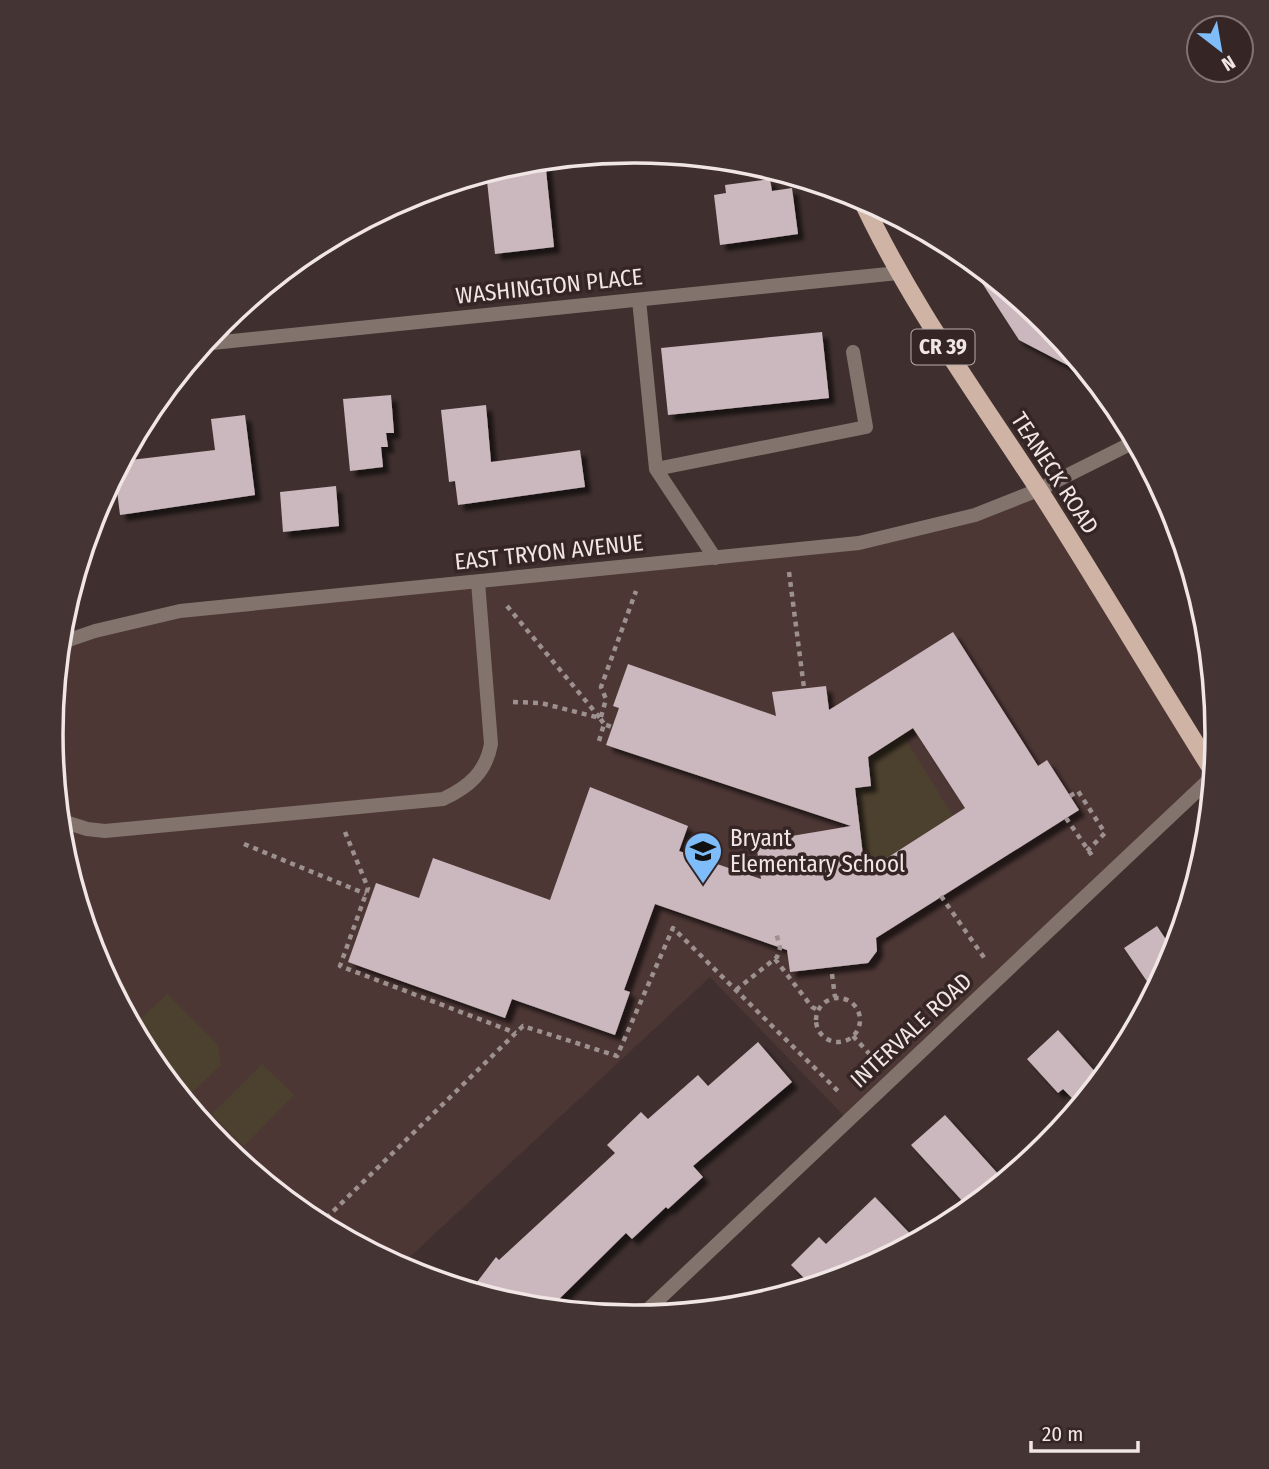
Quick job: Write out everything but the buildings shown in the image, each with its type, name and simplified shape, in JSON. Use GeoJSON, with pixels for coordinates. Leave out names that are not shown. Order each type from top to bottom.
{"type":"FeatureCollection","features":[{"type":"Feature","properties":{"kind":"main road","name":"TEANECK ROAD"},"geometry":{"type":"LineString","coordinates":[[868,214],[898,273],[947,354],[1038,490],[1205,760]]}},
{"type":"Feature","properties":{"kind":"street","name":"WASHINGTON PLACE"},"geometry":{"type":"LineString","coordinates":[[219,342],[898,273]]}},
{"type":"Feature","properties":{"kind":"street"},"geometry":{"type":"LineString","coordinates":[[639,300],[656,469],[715,558]]}},
{"type":"Feature","properties":{"kind":"street"},"geometry":{"type":"LineString","coordinates":[[656,469],[866,427],[853,352]]}},
{"type":"Feature","properties":{"kind":"street","name":"EAST TRYON AVENUE"},"geometry":{"type":"LineString","coordinates":[[71,639],[180,611],[859,543],[962,519],[1038,490],[1127,446]]}},
{"type":"Feature","properties":{"kind":"street"},"geometry":{"type":"LineString","coordinates":[[70,824],[104,831],[443,799],[468,786],[489,757],[491,744],[482,581]]}},
{"type":"Feature","properties":{"kind":"street","name":"INTERVALE ROAD"},"geometry":{"type":"LineString","coordinates":[[652,1306],[1204,784]]}},
{"type":"Feature","properties":{"kind":"path"},"geometry":{"type":"LineString","coordinates":[[786,551],[803,688]]}},
{"type":"Feature","properties":{"kind":"path"},"geometry":{"type":"LineString","coordinates":[[600,718],[606,699],[601,687],[646,565]]}},
{"type":"Feature","properties":{"kind":"path"},"geometry":{"type":"LineString","coordinates":[[482,581],[604,724],[612,727]]}},
{"type":"Feature","properties":{"kind":"path"},"geometry":{"type":"LineString","coordinates":[[488,702],[541,703],[600,718]]}},
{"type":"Feature","properties":{"kind":"path"},"geometry":{"type":"LineString","coordinates":[[599,741],[604,724]]}},
{"type":"Feature","properties":{"kind":"path"},"geometry":{"type":"LineString","coordinates":[[1070,796],[1078,791],[1105,833],[1087,851]]}},
{"type":"Feature","properties":{"kind":"path"},"geometry":{"type":"LineString","coordinates":[[335,809],[368,888],[340,966],[516,1033]]}},
{"type":"Feature","properties":{"kind":"path"},"geometry":{"type":"LineString","coordinates":[[1066,818],[1087,851],[1113,870]]}},
{"type":"Feature","properties":{"kind":"path"},"geometry":{"type":"LineString","coordinates":[[242,843],[366,894]]}},
{"type":"Feature","properties":{"kind":"path"},"geometry":{"type":"LineString","coordinates":[[942,896],[998,979]]}},
{"type":"Feature","properties":{"kind":"path"},"geometry":{"type":"LineString","coordinates":[[327,1216],[523,1026],[617,1056],[673,928],[858,1111]]}},
{"type":"Feature","properties":{"kind":"path"},"geometry":{"type":"LineString","coordinates":[[736,989],[775,959],[780,948],[776,932]]}},
{"type":"Feature","properties":{"kind":"path"},"geometry":{"type":"LineString","coordinates":[[775,959],[811,1007],[818,1010]]}},
{"type":"Feature","properties":{"kind":"path"},"geometry":{"type":"LineString","coordinates":[[832,974],[835,997]]}},
{"type":"Feature","properties":{"kind":"path"},"geometry":{"type":"LineString","coordinates":[[835,997],[849,1000],[858,1011],[860,1024],[853,1036],[839,1042],[824,1037],[816,1025],[818,1010],[835,997]]}},
{"type":"Feature","properties":{"kind":"path"},"geometry":{"type":"LineString","coordinates":[[853,1036],[892,1079]]}},
{"type":"Feature","properties":{"kind":"shaded area"},"geometry":{"type":"Polygon","coordinates":[[[1038,490],[1205,759],[1204,783],[848,1120],[710,977],[408,1259],[382,1247],[317,1210],[230,1139],[159,1052],[122,987],[93,918],[74,846],[64,772],[64,697],[71,640],[180,611],[859,543],[1038,490]]]}},
{"type":"Feature","properties":{"kind":"shaded area"},"geometry":{"type":"Polygon","coordinates":[[[903,735],[953,816],[865,872],[855,788],[871,786],[868,757],[903,735]]]}},
{"type":"Feature","properties":{"kind":"shaded area"},"geometry":{"type":"Polygon","coordinates":[[[119,979],[130,993],[127,996],[119,979]]]}},
{"type":"Feature","properties":{"kind":"shaded area"},"geometry":{"type":"Polygon","coordinates":[[[167,994],[218,1045],[221,1065],[191,1094],[159,1052],[140,1020],[167,994]]]}},
{"type":"Feature","properties":{"kind":"shaded area"},"geometry":{"type":"Polygon","coordinates":[[[262,1064],[294,1095],[244,1146],[212,1114],[262,1064]]]}},
{"type":"Feature","properties":{"kind":"place","name":"Bryant Elementary School"},"geometry":{"type":"Point","coordinates":[703,885]}}]}
